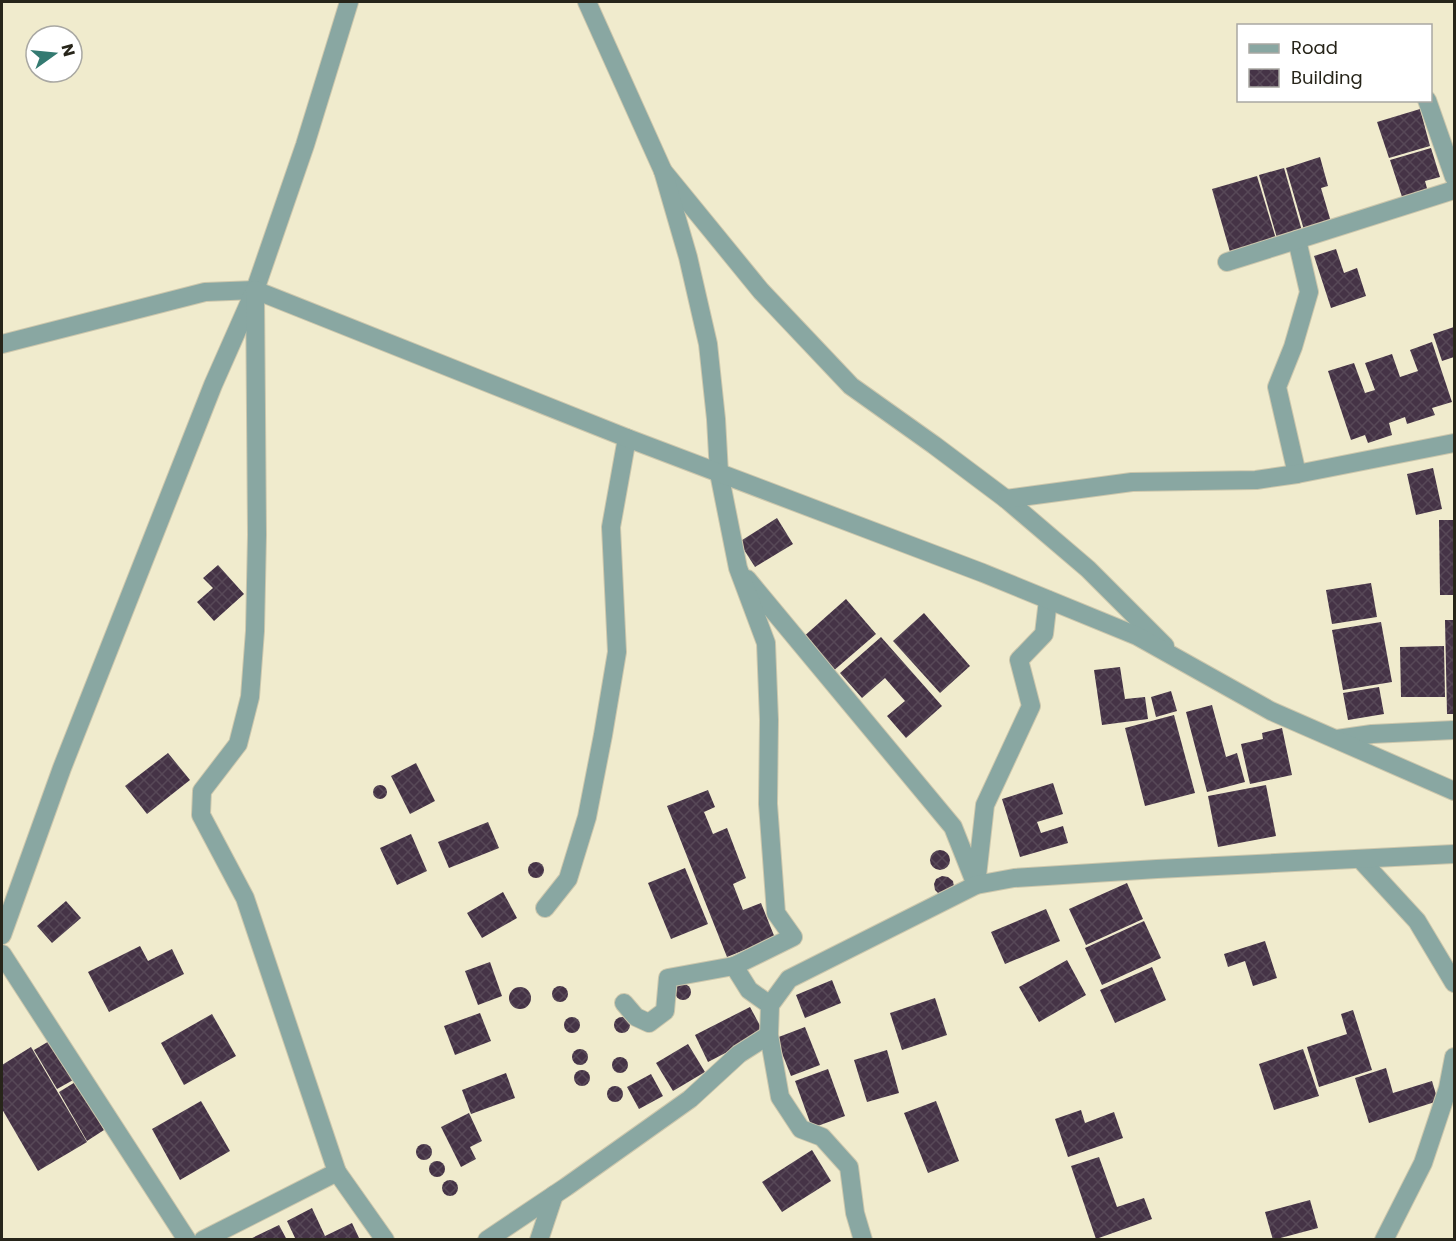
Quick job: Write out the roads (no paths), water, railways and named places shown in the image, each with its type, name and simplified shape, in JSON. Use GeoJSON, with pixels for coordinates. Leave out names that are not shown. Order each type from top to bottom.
{"type":"FeatureCollection","features":[{"type":"Feature","properties":{"kind":"street"},"geometry":{"type":"LineString","coordinates":[[2,935],[62,768],[213,385],[255,290],[305,145],[349,2]]}},
{"type":"Feature","properties":{"kind":"street"},"geometry":{"type":"LineString","coordinates":[[587,2],[663,171],[688,257],[708,344],[719,473],[738,568],[766,643],[769,720],[768,804],[776,913],[793,937],[734,966],[668,978],[665,1011],[649,1023],[636,1017],[624,1003]]}},
{"type":"Feature","properties":{"kind":"street"},"geometry":{"type":"LineString","coordinates":[[1428,102],[1455,177]]}},
{"type":"Feature","properties":{"kind":"street"},"geometry":{"type":"LineString","coordinates":[[663,171],[761,291],[851,386],[1006,499],[1088,569],[1179,660]]}},
{"type":"Feature","properties":{"kind":"street"},"geometry":{"type":"LineString","coordinates":[[1227,262],[1455,190]]}},
{"type":"Feature","properties":{"kind":"street"},"geometry":{"type":"LineString","coordinates":[[1297,240],[1309,292],[1293,347],[1277,387],[1297,474]]}},
{"type":"Feature","properties":{"kind":"street"},"geometry":{"type":"LineString","coordinates":[[255,290],[257,535],[255,631],[250,697],[238,744],[202,791],[201,815],[244,898],[337,1172],[385,1239]]}},
{"type":"Feature","properties":{"kind":"street"},"geometry":{"type":"LineString","coordinates":[[2,344],[205,292],[255,290],[627,438],[1137,636],[1271,711],[1455,791]]}},
{"type":"Feature","properties":{"kind":"street"},"geometry":{"type":"LineString","coordinates":[[545,908],[568,879],[587,817],[603,735],[617,652],[611,527],[627,438]]}},
{"type":"Feature","properties":{"kind":"street"},"geometry":{"type":"LineString","coordinates":[[1006,499],[1132,482],[1256,480],[1455,443]]}},
{"type":"Feature","properties":{"kind":"street"},"geometry":{"type":"LineString","coordinates":[[738,568],[953,827],[976,885]]}},
{"type":"Feature","properties":{"kind":"street"},"geometry":{"type":"LineString","coordinates":[[976,885],[984,806],[1031,706],[1019,660],[1044,634],[1048,600]]}},
{"type":"Feature","properties":{"kind":"street"},"geometry":{"type":"LineString","coordinates":[[1335,739],[1372,734],[1455,730]]}},
{"type":"Feature","properties":{"kind":"street"},"geometry":{"type":"LineString","coordinates":[[863,1239],[855,1214],[849,1167],[822,1137],[801,1129],[780,1097],[768,1035],[770,1005],[789,979],[976,885],[1014,878],[1455,854]]}},
{"type":"Feature","properties":{"kind":"street"},"geometry":{"type":"LineString","coordinates":[[1360,859],[1417,921],[1455,983]]}},
{"type":"Feature","properties":{"kind":"street"},"geometry":{"type":"LineString","coordinates":[[2,954],[187,1239]]}},
{"type":"Feature","properties":{"kind":"street"},"geometry":{"type":"LineString","coordinates":[[734,966],[749,990],[770,1005]]}},
{"type":"Feature","properties":{"kind":"street"},"geometry":{"type":"LineString","coordinates":[[487,1239],[554,1195],[690,1099],[739,1054],[768,1035]]}},
{"type":"Feature","properties":{"kind":"street"},"geometry":{"type":"LineString","coordinates":[[1384,1239],[1423,1162],[1448,1088],[1455,1057]]}},
{"type":"Feature","properties":{"kind":"street"},"geometry":{"type":"LineString","coordinates":[[203,1239],[337,1172]]}},
{"type":"Feature","properties":{"kind":"street"},"geometry":{"type":"LineString","coordinates":[[539,1239],[554,1195]]}}]}
